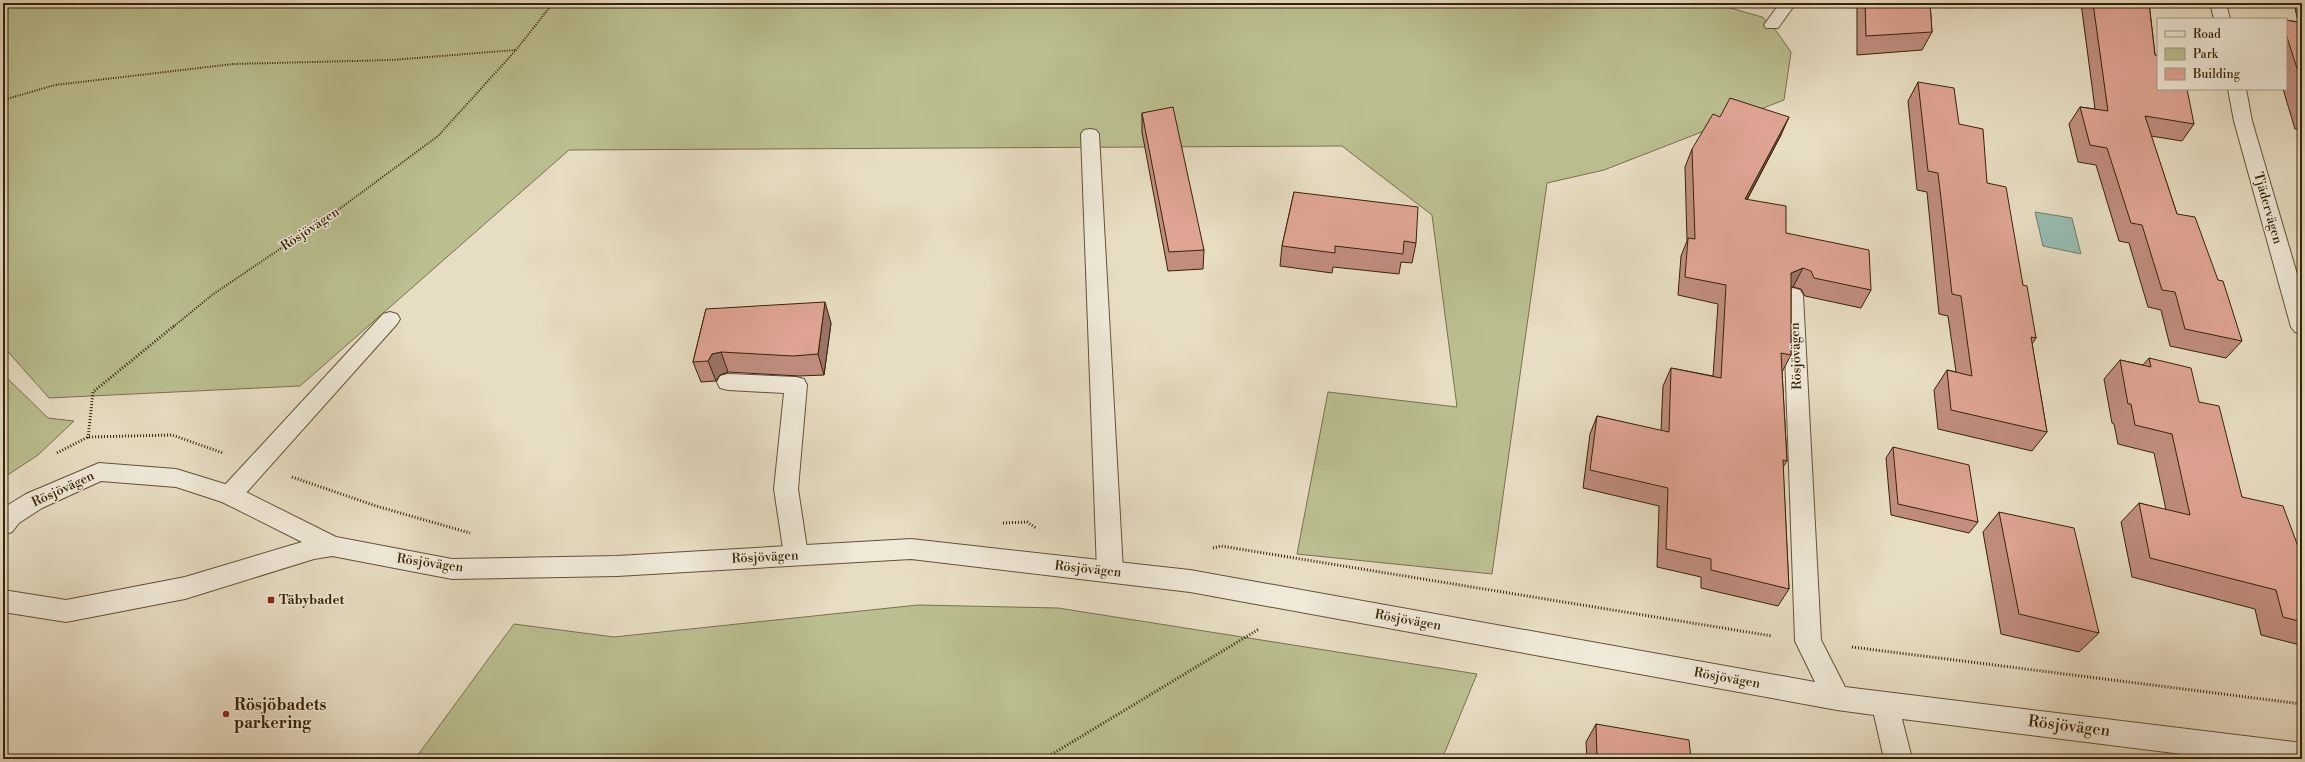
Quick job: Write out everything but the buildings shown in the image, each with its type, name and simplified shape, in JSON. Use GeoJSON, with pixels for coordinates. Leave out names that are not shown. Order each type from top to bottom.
{"type":"FeatureCollection","features":[{"type":"Feature","properties":{"kind":"street"},"geometry":{"type":"LineString","coordinates":[[1772,25],[1788,3]]}},
{"type":"Feature","properties":{"kind":"street"},"geometry":{"type":"LineString","coordinates":[[2218,3],[2222,18]]}},
{"type":"Feature","properties":{"kind":"street","name":"Tjädervägen"},"geometry":{"type":"LineString","coordinates":[[2237,90],[2244,121],[2302,327]]}},
{"type":"Feature","properties":{"kind":"street"},"geometry":{"type":"LineString","coordinates":[[1090,134],[1110,572]]}},
{"type":"Feature","properties":{"kind":"street","name":"Rösjövägen"},"geometry":{"type":"LineString","coordinates":[[1793,295],[1808,641],[1837,698]]}},
{"type":"Feature","properties":{"kind":"street"},"geometry":{"type":"LineString","coordinates":[[230,495],[390,319]]}},
{"type":"Feature","properties":{"kind":"street"},"geometry":{"type":"LineString","coordinates":[[728,382],[796,385],[786,490],[796,555]]}},
{"type":"Feature","properties":{"kind":"street","name":"Rösjövägen"},"geometry":{"type":"LineString","coordinates":[[3,525],[10,516],[34,501],[99,472],[176,478],[230,495],[332,546],[452,569],[617,566],[911,549],[1190,581],[1837,698],[2302,756]]}},
{"type":"Feature","properties":{"kind":"street","name":"Rösjövägen"},"geometry":{"type":"LineString","coordinates":[[3,601],[66,611],[185,588],[314,549],[332,546]]}},
{"type":"Feature","properties":{"kind":"street"},"geometry":{"type":"LineString","coordinates":[[1885,703],[1898,759]]}},
{"type":"Feature","properties":{"kind":"path","name":"Rösjövägen"},"geometry":{"type":"LineString","coordinates":[[89,442],[93,392],[212,295],[342,207],[438,136],[516,50],[553,3]]}},
{"type":"Feature","properties":{"kind":"path"},"geometry":{"type":"LineString","coordinates":[[3,100],[55,85],[233,64],[392,60],[516,50]]}},
{"type":"Feature","properties":{"kind":"path"},"geometry":{"type":"LineString","coordinates":[[1044,759],[1305,602]]}},
{"type":"Feature","properties":{"kind":"green space"},"geometry":{"type":"Polygon","coordinates":[[[3,3],[1713,3],[1762,17],[1772,25],[1791,52],[1784,100],[1604,170],[1547,183],[1492,574],[1297,554],[1328,392],[1457,407],[1432,215],[1342,146],[569,150],[300,386],[49,398],[3,346],[3,3]]]}},
{"type":"Feature","properties":{"kind":"green space"},"geometry":{"type":"Polygon","coordinates":[[[3,374],[48,418],[74,421],[38,455],[3,478],[3,374]]]}},
{"type":"Feature","properties":{"kind":"green space"},"geometry":{"type":"Polygon","coordinates":[[[918,605],[1058,608],[1477,674],[1442,759],[415,759],[514,624],[614,637],[918,605]]]}},
{"type":"Feature","properties":{"kind":"water"},"geometry":{"type":"Polygon","coordinates":[[[2035,212],[2072,218],[2081,254],[2043,246],[2035,212]]]}},
{"type":"Feature","properties":{"kind":"place","name":"Täbybadet"},"geometry":{"type":"Point","coordinates":[271,600]}},
{"type":"Feature","properties":{"kind":"place","name":"Rösjöbadets parkering"},"geometry":{"type":"Point","coordinates":[226,714]}}]}
